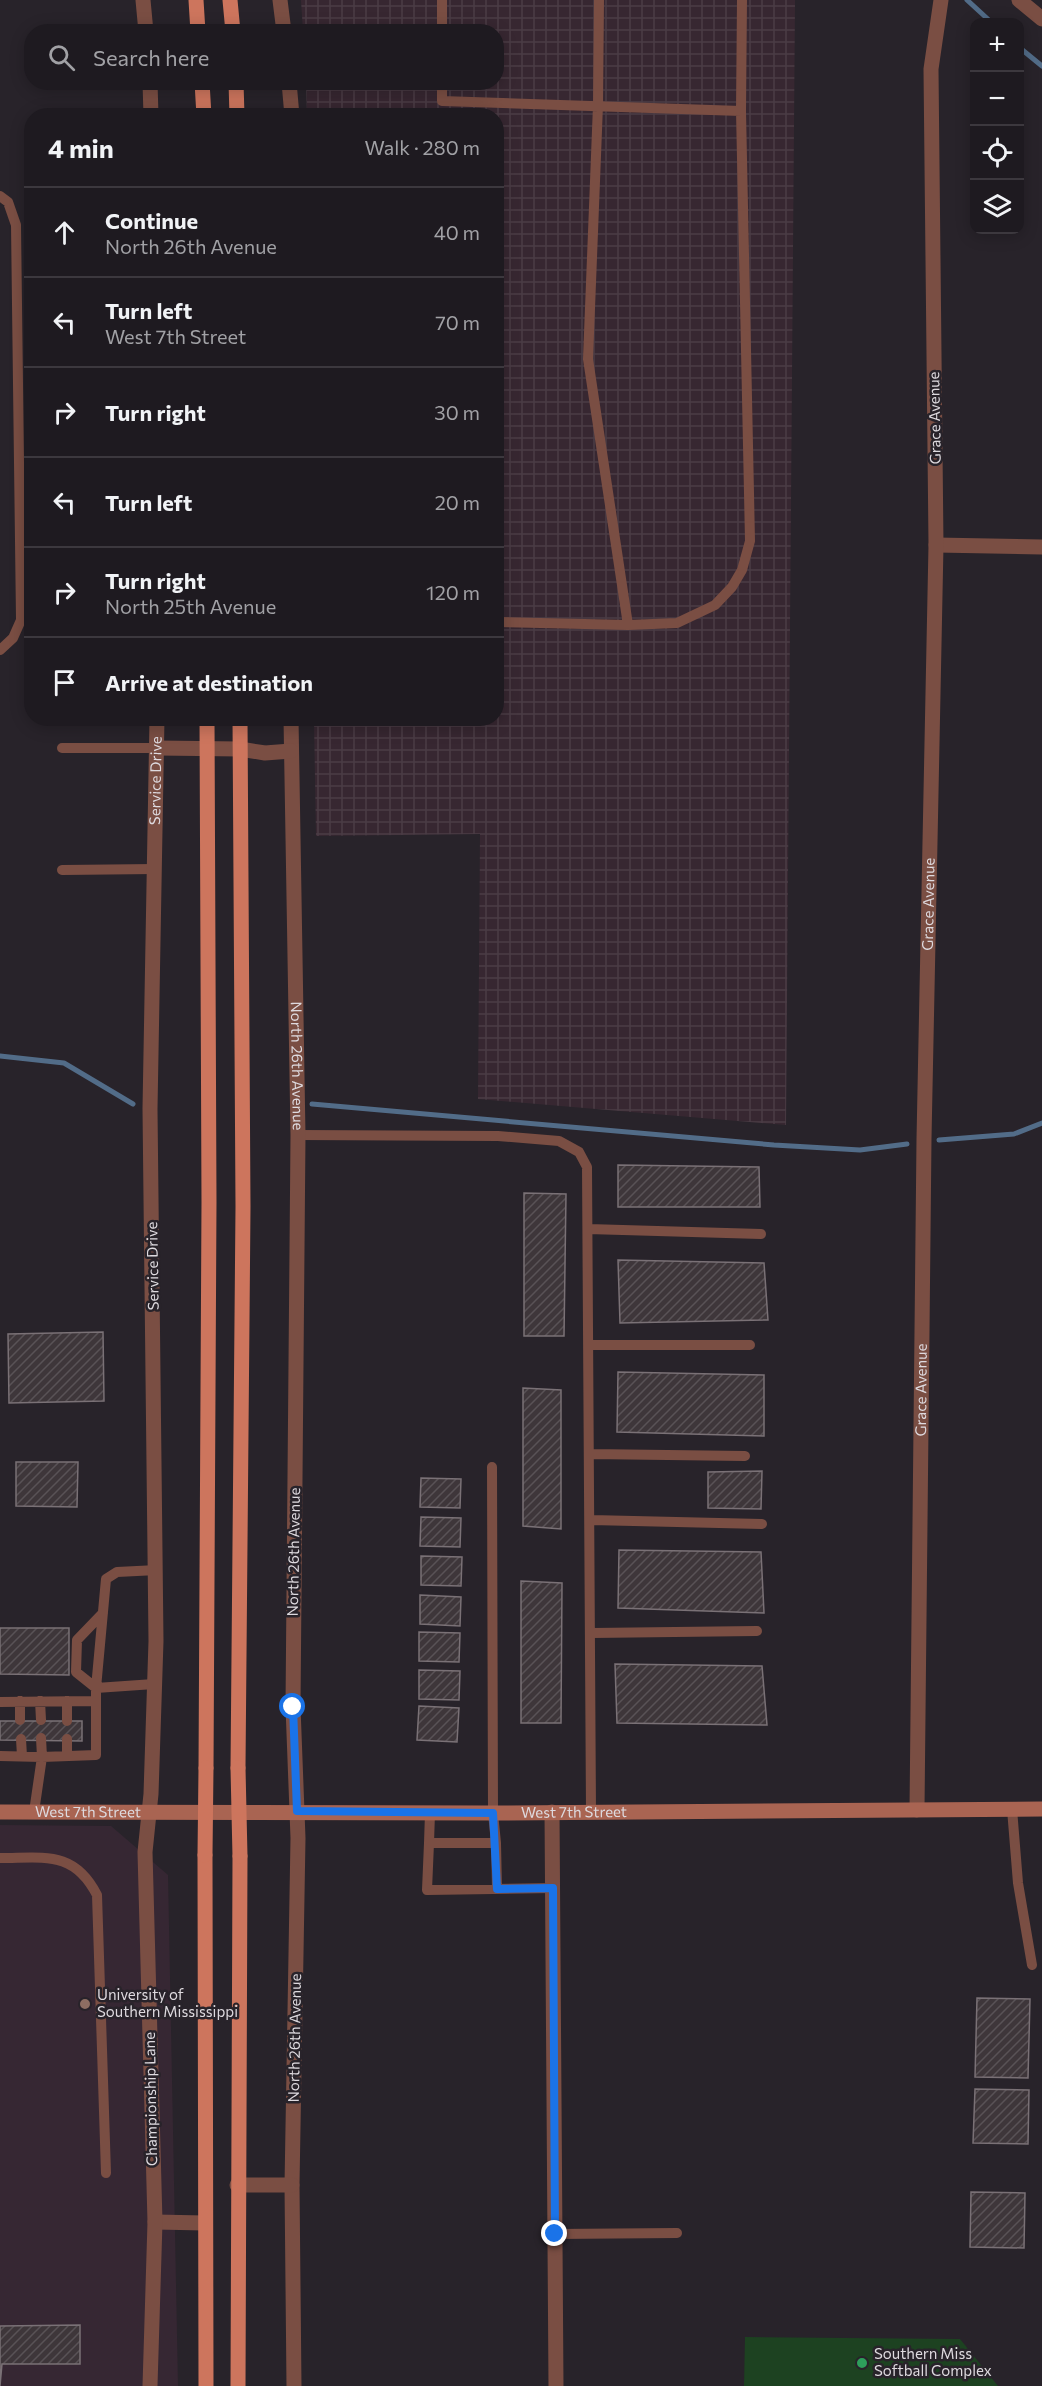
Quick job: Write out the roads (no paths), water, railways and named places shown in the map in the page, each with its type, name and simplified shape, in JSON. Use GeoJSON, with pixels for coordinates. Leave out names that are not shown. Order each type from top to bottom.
{"type":"FeatureCollection","features":[{"type":"Feature","properties":{"kind":"main road"},"geometry":{"type":"LineString","coordinates":[[196,0],[198,24]]}},
{"type":"Feature","properties":{"kind":"main road"},"geometry":{"type":"LineString","coordinates":[[230,0],[232,24]]}},
{"type":"Feature","properties":{"kind":"main road"},"geometry":{"type":"LineString","coordinates":[[202,90],[204,108]]}},
{"type":"Feature","properties":{"kind":"main road"},"geometry":{"type":"LineString","coordinates":[[236,90],[237,108]]}},
{"type":"Feature","properties":{"kind":"main road"},"geometry":{"type":"LineString","coordinates":[[206,2386],[205,1855],[209,1202],[207,726]]}},
{"type":"Feature","properties":{"kind":"main road"},"geometry":{"type":"LineString","coordinates":[[238,2386],[240,1856],[237,1768],[243,1219],[240,726]]}},
{"type":"Feature","properties":{"kind":"main road","name":"West 7th Street"},"geometry":{"type":"LineString","coordinates":[[0,1812],[493,1813],[1042,1809]]}},
{"type":"Feature","properties":{"kind":"street"},"geometry":{"type":"LineString","coordinates":[[143,0],[145,24]]}},
{"type":"Feature","properties":{"kind":"street"},"geometry":{"type":"LineString","coordinates":[[280,0],[283,24]]}},
{"type":"Feature","properties":{"kind":"street","name":"Grace Avenue"},"geometry":{"type":"LineString","coordinates":[[917,1810],[924,1139],[936,545],[931,69],[941,0]]}},
{"type":"Feature","properties":{"kind":"street"},"geometry":{"type":"LineString","coordinates":[[1019,0],[1042,20]]}},
{"type":"Feature","properties":{"kind":"street"},"geometry":{"type":"LineString","coordinates":[[150,90],[151,108]]}},
{"type":"Feature","properties":{"kind":"street"},"geometry":{"type":"LineString","coordinates":[[290,90],[291,108]]}},
{"type":"Feature","properties":{"kind":"street"},"geometry":{"type":"LineString","coordinates":[[936,545],[1042,547]]}},
{"type":"Feature","properties":{"kind":"street","name":"Service Drive"},"geometry":{"type":"LineString","coordinates":[[148,1812],[151,1794],[157,1570],[150,1109],[157,726]]}},
{"type":"Feature","properties":{"kind":"street","name":"North 26th Avenue"},"geometry":{"type":"LineString","coordinates":[[291,726],[298,1135],[293,1707],[298,1838],[292,2185],[294,2386]]}},
{"type":"Feature","properties":{"kind":"street"},"geometry":{"type":"LineString","coordinates":[[157,748],[240,749],[266,753],[291,751]]}},
{"type":"Feature","properties":{"kind":"street","name":"Championship Lane"},"geometry":{"type":"LineString","coordinates":[[148,1812],[145,1852],[155,2222],[150,2386]]}},
{"type":"Feature","properties":{"kind":"street"},"geometry":{"type":"LineString","coordinates":[[552,1812],[556,2386]]}},
{"type":"Feature","properties":{"kind":"street"},"geometry":{"type":"LineString","coordinates":[[237,2185],[292,2185]]}},
{"type":"Feature","properties":{"kind":"street"},"geometry":{"type":"LineString","coordinates":[[155,2222],[205,2223]]}},
{"type":"Feature","properties":{"kind":"lane"},"geometry":{"type":"LineString","coordinates":[[442,0],[442,24]]}},
{"type":"Feature","properties":{"kind":"lane"},"geometry":{"type":"LineString","coordinates":[[599,0],[598,105],[588,359],[628,625]]}},
{"type":"Feature","properties":{"kind":"lane"},"geometry":{"type":"LineString","coordinates":[[504,622],[628,625],[677,623],[715,605],[732,587],[742,570],[750,541],[741,111],[742,0]]}},
{"type":"Feature","properties":{"kind":"lane"},"geometry":{"type":"LineString","coordinates":[[442,90],[442,101],[741,111]]}},
{"type":"Feature","properties":{"kind":"lane"},"geometry":{"type":"LineString","coordinates":[[0,196],[8,202],[16,225],[21,620],[13,638],[0,650]]}},
{"type":"Feature","properties":{"kind":"lane"},"geometry":{"type":"LineString","coordinates":[[62,748],[157,748]]}},
{"type":"Feature","properties":{"kind":"lane"},"geometry":{"type":"LineString","coordinates":[[62,870],[155,869]]}},
{"type":"Feature","properties":{"kind":"lane"},"geometry":{"type":"LineString","coordinates":[[298,1135],[498,1136],[558,1141],[579,1152],[587,1167],[592,1633],[591,1812]]}},
{"type":"Feature","properties":{"kind":"lane"},"geometry":{"type":"LineString","coordinates":[[588,1229],[761,1234]]}},
{"type":"Feature","properties":{"kind":"lane"},"geometry":{"type":"LineString","coordinates":[[590,1346],[750,1346]]}},
{"type":"Feature","properties":{"kind":"lane"},"geometry":{"type":"LineString","coordinates":[[590,1454],[745,1456]]}},
{"type":"Feature","properties":{"kind":"lane"},"geometry":{"type":"LineString","coordinates":[[492,1467],[493,1813],[497,1889]]}},
{"type":"Feature","properties":{"kind":"lane"},"geometry":{"type":"LineString","coordinates":[[591,1520],[762,1524]]}},
{"type":"Feature","properties":{"kind":"lane"},"geometry":{"type":"LineString","coordinates":[[0,1756],[96,1755],[95,1701],[106,1579],[117,1572],[157,1570]]}},
{"type":"Feature","properties":{"kind":"lane"},"geometry":{"type":"LineString","coordinates":[[103,1613],[77,1640],[76,1672],[96,1688],[154,1684]]}},
{"type":"Feature","properties":{"kind":"lane"},"geometry":{"type":"LineString","coordinates":[[592,1633],[757,1631]]}},
{"type":"Feature","properties":{"kind":"lane"},"geometry":{"type":"LineString","coordinates":[[20,1701],[20,1720]]}},
{"type":"Feature","properties":{"kind":"lane"},"geometry":{"type":"LineString","coordinates":[[40,1701],[40,1720]]}},
{"type":"Feature","properties":{"kind":"lane"},"geometry":{"type":"LineString","coordinates":[[67,1701],[67,1721]]}},
{"type":"Feature","properties":{"kind":"lane"},"geometry":{"type":"LineString","coordinates":[[0,1702],[95,1701]]}},
{"type":"Feature","properties":{"kind":"lane"},"geometry":{"type":"LineString","coordinates":[[34,1812],[42,1757],[41,1738]]}},
{"type":"Feature","properties":{"kind":"lane"},"geometry":{"type":"LineString","coordinates":[[21,1739],[22,1756]]}},
{"type":"Feature","properties":{"kind":"lane"},"geometry":{"type":"LineString","coordinates":[[67,1739],[67,1755]]}},
{"type":"Feature","properties":{"kind":"lane"},"geometry":{"type":"LineString","coordinates":[[1012,1809],[1018,1883],[1032,1965]]}},
{"type":"Feature","properties":{"kind":"lane"},"geometry":{"type":"LineString","coordinates":[[430,1813],[427,1890],[553,1888]]}},
{"type":"Feature","properties":{"kind":"lane"},"geometry":{"type":"LineString","coordinates":[[429,1843],[496,1843]]}},
{"type":"Feature","properties":{"kind":"lane"},"geometry":{"type":"LineString","coordinates":[[0,1858],[60,1858],[88,1877],[97,1895],[106,2174]]}},
{"type":"Feature","properties":{"kind":"lane"},"geometry":{"type":"LineString","coordinates":[[555,2234],[677,2233]]}},
{"type":"Feature","properties":{"kind":"waterway"},"geometry":{"type":"LineString","coordinates":[[967,0],[987,18]]}},
{"type":"Feature","properties":{"kind":"waterway"},"geometry":{"type":"LineString","coordinates":[[1024,51],[1042,66]]}},
{"type":"Feature","properties":{"kind":"waterway"},"geometry":{"type":"LineString","coordinates":[[0,1056],[64,1063],[133,1104]]}},
{"type":"Feature","properties":{"kind":"waterway"},"geometry":{"type":"LineString","coordinates":[[312,1104],[774,1145],[860,1150],[907,1144]]}},
{"type":"Feature","properties":{"kind":"waterway"},"geometry":{"type":"LineString","coordinates":[[939,1140],[1014,1134],[1042,1123]]}},
{"type":"Feature","properties":{"kind":"place","name":"University of Southern Mississippi"},"geometry":{"type":"Point","coordinates":[85,2004]}},
{"type":"Feature","properties":{"kind":"place","name":"Southern Miss Softball Complex"},"geometry":{"type":"Point","coordinates":[862,2363]}}]}
